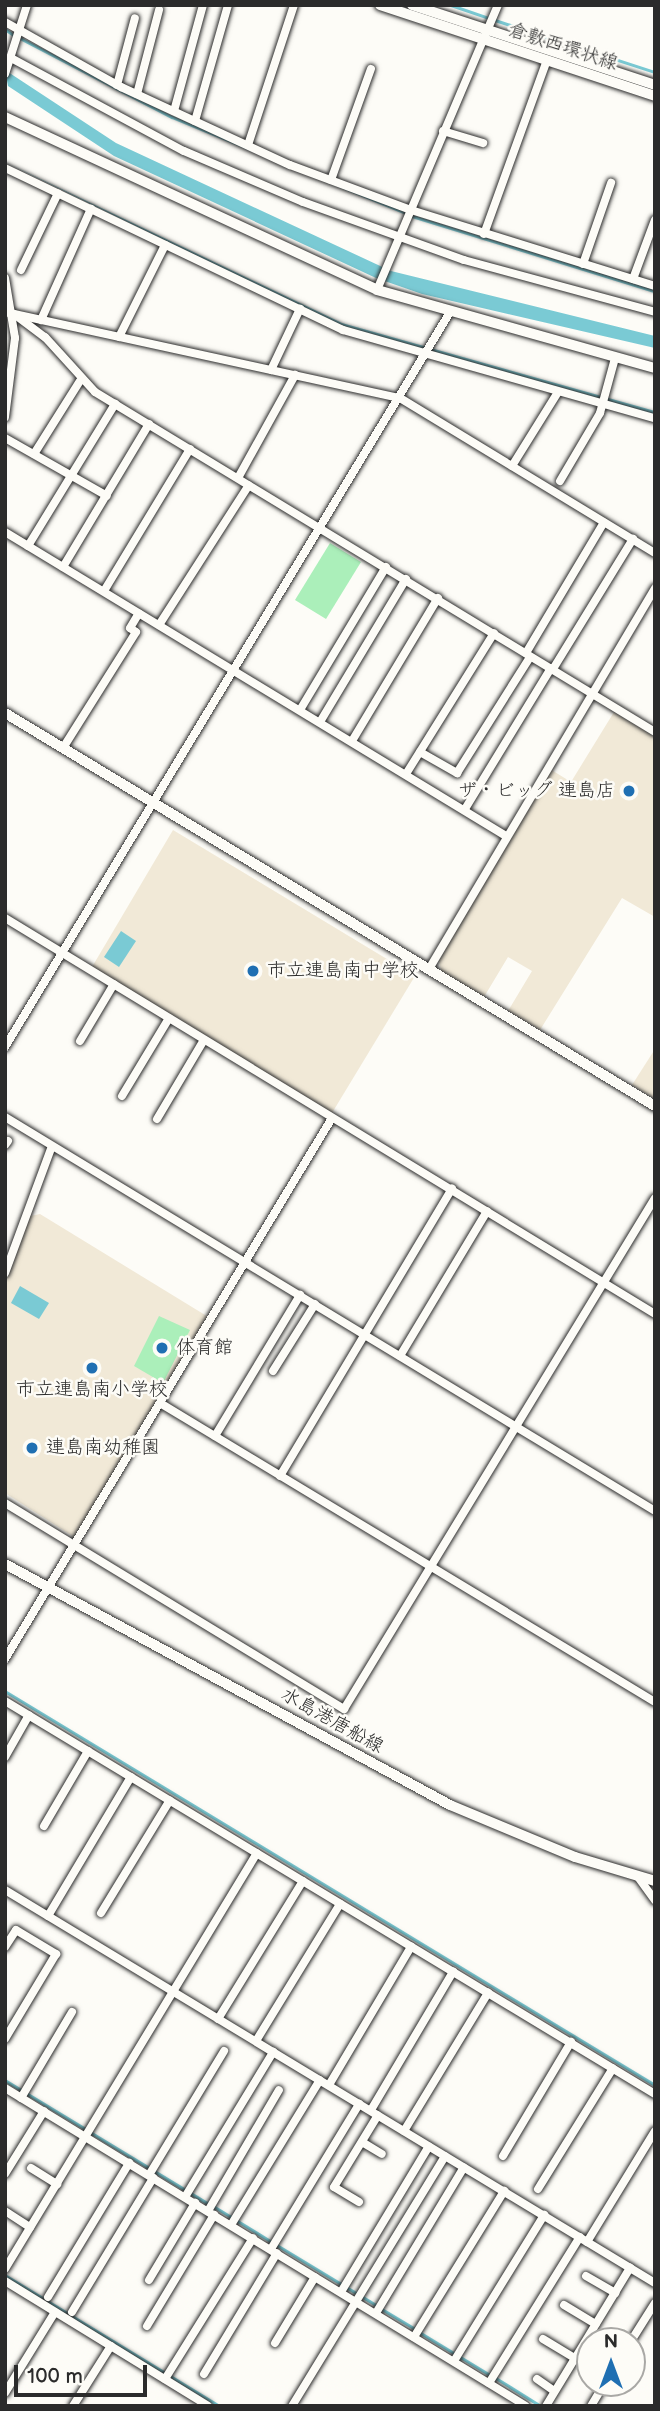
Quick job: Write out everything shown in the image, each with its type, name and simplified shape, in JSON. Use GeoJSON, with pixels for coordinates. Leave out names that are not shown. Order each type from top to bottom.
{"type":"FeatureCollection","features":[{"type":"Feature","properties":{"kind":"main road","name":"倉敷西環状線"},"geometry":{"type":"LineString","coordinates":[[380,5],[489,26],[547,60],[655,96]]}},
{"type":"Feature","properties":{"kind":"main road","name":"倉敷西環状線"},"geometry":{"type":"LineString","coordinates":[[412,5],[489,26],[655,85]]}},
{"type":"Feature","properties":{"kind":"main road","name":"水島港唐船線"},"geometry":{"type":"LineString","coordinates":[[5,1564],[450,1805],[638,1877],[655,1881]]}},
{"type":"Feature","properties":{"kind":"street"},"geometry":{"type":"LineString","coordinates":[[27,5],[20,35],[8,66],[184,151],[464,260],[655,312]]}},
{"type":"Feature","properties":{"kind":"street"},"geometry":{"type":"LineString","coordinates":[[174,111],[203,5]]}},
{"type":"Feature","properties":{"kind":"street"},"geometry":{"type":"LineString","coordinates":[[195,121],[228,5]]}},
{"type":"Feature","properties":{"kind":"street"},"geometry":{"type":"LineString","coordinates":[[248,145],[294,5]]}},
{"type":"Feature","properties":{"kind":"street"},"geometry":{"type":"LineString","coordinates":[[378,288],[498,5]]}},
{"type":"Feature","properties":{"kind":"street"},"geometry":{"type":"LineString","coordinates":[[137,94],[159,10]]}},
{"type":"Feature","properties":{"kind":"street"},"geometry":{"type":"LineString","coordinates":[[117,85],[135,18]]}},
{"type":"Feature","properties":{"kind":"street"},"geometry":{"type":"LineString","coordinates":[[5,22],[20,35],[117,85],[248,145],[409,213],[655,286]]}},
{"type":"Feature","properties":{"kind":"street"},"geometry":{"type":"LineString","coordinates":[[484,234],[547,60]]}},
{"type":"Feature","properties":{"kind":"street"},"geometry":{"type":"LineString","coordinates":[[331,180],[371,69]]}},
{"type":"Feature","properties":{"kind":"street"},"geometry":{"type":"LineString","coordinates":[[5,117],[378,288],[449,314],[655,368]]}},
{"type":"Feature","properties":{"kind":"street"},"geometry":{"type":"LineString","coordinates":[[443,131],[484,143]]}},
{"type":"Feature","properties":{"kind":"street"},"geometry":{"type":"LineString","coordinates":[[5,168],[343,330],[427,351],[558,392],[603,401],[655,418]]}},
{"type":"Feature","properties":{"kind":"street"},"geometry":{"type":"LineString","coordinates":[[583,264],[611,183]]}},
{"type":"Feature","properties":{"kind":"street"},"geometry":{"type":"LineString","coordinates":[[21,270],[58,193]]}},
{"type":"Feature","properties":{"kind":"street"},"geometry":{"type":"LineString","coordinates":[[41,320],[91,209]]}},
{"type":"Feature","properties":{"kind":"street"},"geometry":{"type":"LineString","coordinates":[[633,279],[655,220]]}},
{"type":"Feature","properties":{"kind":"street"},"geometry":{"type":"LineString","coordinates":[[119,337],[165,244]]}},
{"type":"Feature","properties":{"kind":"street"},"geometry":{"type":"LineString","coordinates":[[5,278],[10,313],[5,418]]}},
{"type":"Feature","properties":{"kind":"street"},"geometry":{"type":"LineString","coordinates":[[271,370],[300,309]]}},
{"type":"Feature","properties":{"kind":"street"},"geometry":{"type":"LineString","coordinates":[[10,313],[400,398],[655,553]]}},
{"type":"Feature","properties":{"kind":"street"},"geometry":{"type":"LineString","coordinates":[[10,313],[45,337],[80,381],[115,404],[655,732]]}},
{"type":"Feature","properties":{"kind":"street"},"geometry":{"type":"LineString","coordinates":[[5,1047],[449,314]]}},
{"type":"Feature","properties":{"kind":"street"},"geometry":{"type":"LineString","coordinates":[[560,481],[603,401],[615,358]]}},
{"type":"Feature","properties":{"kind":"street"},"geometry":{"type":"LineString","coordinates":[[238,478],[295,375]]}},
{"type":"Feature","properties":{"kind":"street"},"geometry":{"type":"LineString","coordinates":[[34,454],[80,381]]}},
{"type":"Feature","properties":{"kind":"street"},"geometry":{"type":"LineString","coordinates":[[512,466],[558,392]]}},
{"type":"Feature","properties":{"kind":"street"},"geometry":{"type":"LineString","coordinates":[[28,546],[115,404]]}},
{"type":"Feature","properties":{"kind":"street"},"geometry":{"type":"LineString","coordinates":[[63,567],[149,424]]}},
{"type":"Feature","properties":{"kind":"street"},"geometry":{"type":"LineString","coordinates":[[5,438],[107,496]]}},
{"type":"Feature","properties":{"kind":"street"},"geometry":{"type":"LineString","coordinates":[[104,591],[190,449]]}},
{"type":"Feature","properties":{"kind":"street"},"geometry":{"type":"LineString","coordinates":[[159,625],[249,485]]}},
{"type":"Feature","properties":{"kind":"street"},"geometry":{"type":"LineString","coordinates":[[420,751],[457,773],[604,522]]}},
{"type":"Feature","properties":{"kind":"street"},"geometry":{"type":"LineString","coordinates":[[5,532],[506,836]]}},
{"type":"Feature","properties":{"kind":"street"},"geometry":{"type":"LineString","coordinates":[[465,809],[633,539]]}},
{"type":"Feature","properties":{"kind":"street"},"geometry":{"type":"LineString","coordinates":[[300,710],[386,568]]}},
{"type":"Feature","properties":{"kind":"street"},"geometry":{"type":"LineString","coordinates":[[320,722],[406,579]]}},
{"type":"Feature","properties":{"kind":"street"},"geometry":{"type":"LineString","coordinates":[[429,969],[655,588]]}},
{"type":"Feature","properties":{"kind":"street"},"geometry":{"type":"LineString","coordinates":[[352,741],[438,598]]}},
{"type":"Feature","properties":{"kind":"street"},"geometry":{"type":"LineString","coordinates":[[63,748],[136,632],[130,628],[139,613]]}},
{"type":"Feature","properties":{"kind":"street"},"geometry":{"type":"LineString","coordinates":[[407,774],[494,633]]}},
{"type":"Feature","properties":{"kind":"street"},"geometry":{"type":"LineString","coordinates":[[5,712],[655,1106]]}},
{"type":"Feature","properties":{"kind":"street"},"geometry":{"type":"LineString","coordinates":[[5,918],[655,1314]]}},
{"type":"Feature","properties":{"kind":"street"},"geometry":{"type":"LineString","coordinates":[[80,1041],[114,984]]}},
{"type":"Feature","properties":{"kind":"street"},"geometry":{"type":"LineString","coordinates":[[122,1096],[169,1018]]}},
{"type":"Feature","properties":{"kind":"street"},"geometry":{"type":"LineString","coordinates":[[157,1119],[204,1040]]}},
{"type":"Feature","properties":{"kind":"street"},"geometry":{"type":"LineString","coordinates":[[5,1117],[655,1511]]}},
{"type":"Feature","properties":{"kind":"street"},"geometry":{"type":"LineString","coordinates":[[5,1659],[332,1118]]}},
{"type":"Feature","properties":{"kind":"street"},"geometry":{"type":"LineString","coordinates":[[5,1273],[52,1146]]}},
{"type":"Feature","properties":{"kind":"street"},"geometry":{"type":"LineString","coordinates":[[280,1476],[452,1189]]}},
{"type":"Feature","properties":{"kind":"street"},"geometry":{"type":"LineString","coordinates":[[5,1503],[344,1709],[655,1198]]}},
{"type":"Feature","properties":{"kind":"street"},"geometry":{"type":"LineString","coordinates":[[400,1356],[487,1211]]}},
{"type":"Feature","properties":{"kind":"street"},"geometry":{"type":"LineString","coordinates":[[215,1436],[300,1296]]}},
{"type":"Feature","properties":{"kind":"street"},"geometry":{"type":"LineString","coordinates":[[273,1371],[315,1304]]}},
{"type":"Feature","properties":{"kind":"street"},"geometry":{"type":"LineString","coordinates":[[160,1403],[655,1702]]}},
{"type":"Feature","properties":{"kind":"street"},"geometry":{"type":"LineString","coordinates":[[5,1701],[655,2094]]}},
{"type":"Feature","properties":{"kind":"street"},"geometry":{"type":"LineString","coordinates":[[5,1757],[29,1715]]}},
{"type":"Feature","properties":{"kind":"street"},"geometry":{"type":"LineString","coordinates":[[44,1826],[88,1751]]}},
{"type":"Feature","properties":{"kind":"street"},"geometry":{"type":"LineString","coordinates":[[48,1916],[131,1777]]}},
{"type":"Feature","properties":{"kind":"street"},"geometry":{"type":"LineString","coordinates":[[101,1913],[170,1800]]}},
{"type":"Feature","properties":{"kind":"street"},"geometry":{"type":"LineString","coordinates":[[5,2269],[257,1853]]}},
{"type":"Feature","properties":{"kind":"street"},"geometry":{"type":"LineString","coordinates":[[638,1877],[655,1900]]}},
{"type":"Feature","properties":{"kind":"street"},"geometry":{"type":"LineString","coordinates":[[218,2019],[303,1881]]}},
{"type":"Feature","properties":{"kind":"street"},"geometry":{"type":"LineString","coordinates":[[5,1890],[655,2283]]}},
{"type":"Feature","properties":{"kind":"street"},"geometry":{"type":"LineString","coordinates":[[256,2041],[340,1904]]}},
{"type":"Feature","properties":{"kind":"street"},"geometry":{"type":"LineString","coordinates":[[5,1947],[16,1930],[56,1954],[5,2039]]}},
{"type":"Feature","properties":{"kind":"street"},"geometry":{"type":"LineString","coordinates":[[328,2085],[411,1947]]}},
{"type":"Feature","properties":{"kind":"street"},"geometry":{"type":"LineString","coordinates":[[359,2202],[334,2187],[362,2142],[374,2113],[453,1972]]}},
{"type":"Feature","properties":{"kind":"street"},"geometry":{"type":"LineString","coordinates":[[404,2131],[488,1993]]}},
{"type":"Feature","properties":{"kind":"street"},"geometry":{"type":"LineString","coordinates":[[24,2094],[72,2012]]}},
{"type":"Feature","properties":{"kind":"street"},"geometry":{"type":"LineString","coordinates":[[503,2156],[570,2042]]}},
{"type":"Feature","properties":{"kind":"street"},"geometry":{"type":"LineString","coordinates":[[72,2312],[224,2051]]}},
{"type":"Feature","properties":{"kind":"street"},"geometry":{"type":"LineString","coordinates":[[187,2193],[273,2052]]}},
{"type":"Feature","properties":{"kind":"street"},"geometry":{"type":"LineString","coordinates":[[538,2189],[613,2068]]}},
{"type":"Feature","properties":{"kind":"street"},"geometry":{"type":"LineString","coordinates":[[233,2222],[320,2080]]}},
{"type":"Feature","properties":{"kind":"street"},"geometry":{"type":"LineString","coordinates":[[5,2088],[24,2094],[44,2111],[88,2133],[129,2163],[187,2193],[195,2203],[233,2222],[253,2238],[274,2248],[315,2277],[378,2309],[491,2379],[526,2406]]}},
{"type":"Feature","properties":{"kind":"street"},"geometry":{"type":"LineString","coordinates":[[147,2326],[279,2090]]}},
{"type":"Feature","properties":{"kind":"street"},"geometry":{"type":"LineString","coordinates":[[204,2374],[359,2104]]}},
{"type":"Feature","properties":{"kind":"street"},"geometry":{"type":"LineString","coordinates":[[5,2174],[44,2111]]}},
{"type":"Feature","properties":{"kind":"street"},"geometry":{"type":"LineString","coordinates":[[491,2379],[655,2131]]}},
{"type":"Feature","properties":{"kind":"street"},"geometry":{"type":"LineString","coordinates":[[362,2142],[382,2154]]}},
{"type":"Feature","properties":{"kind":"street"},"geometry":{"type":"LineString","coordinates":[[343,2289],[429,2146]]}},
{"type":"Feature","properties":{"kind":"street"},"geometry":{"type":"LineString","coordinates":[[292,2406],[445,2156]]}},
{"type":"Feature","properties":{"kind":"street"},"geometry":{"type":"LineString","coordinates":[[48,2297],[129,2163]]}},
{"type":"Feature","properties":{"kind":"street"},"geometry":{"type":"LineString","coordinates":[[378,2309],[464,2167]]}},
{"type":"Feature","properties":{"kind":"street"},"geometry":{"type":"LineString","coordinates":[[32,2168],[57,2184]]}},
{"type":"Feature","properties":{"kind":"street"},"geometry":{"type":"LineString","coordinates":[[416,2333],[503,2191]]}},
{"type":"Feature","properties":{"kind":"street"},"geometry":{"type":"LineString","coordinates":[[149,2280],[195,2203]]}},
{"type":"Feature","properties":{"kind":"street"},"geometry":{"type":"LineString","coordinates":[[5,2211],[30,2227]]}},
{"type":"Feature","properties":{"kind":"street"},"geometry":{"type":"LineString","coordinates":[[456,2357],[544,2215]]}},
{"type":"Feature","properties":{"kind":"street"},"geometry":{"type":"LineString","coordinates":[[167,2376],[253,2238]]}},
{"type":"Feature","properties":{"kind":"street"},"geometry":{"type":"LineString","coordinates":[[546,2406],[630,2268]]}},
{"type":"Feature","properties":{"kind":"street"},"geometry":{"type":"LineString","coordinates":[[586,2276],[615,2293]]}},
{"type":"Feature","properties":{"kind":"street"},"geometry":{"type":"LineString","coordinates":[[275,2343],[315,2277]]}},
{"type":"Feature","properties":{"kind":"street"},"geometry":{"type":"LineString","coordinates":[[5,2281],[111,2346],[167,2376],[208,2406]]}},
{"type":"Feature","properties":{"kind":"street"},"geometry":{"type":"LineString","coordinates":[[640,2327],[655,2303]]}},
{"type":"Feature","properties":{"kind":"street"},"geometry":{"type":"LineString","coordinates":[[564,2305],[596,2324]]}},
{"type":"Feature","properties":{"kind":"street"},"geometry":{"type":"LineString","coordinates":[[5,2393],[55,2312]]}},
{"type":"Feature","properties":{"kind":"street"},"geometry":{"type":"LineString","coordinates":[[543,2339],[575,2358]]}},
{"type":"Feature","properties":{"kind":"street"},"geometry":{"type":"LineString","coordinates":[[73,2406],[111,2346]]}},
{"type":"Feature","properties":{"kind":"street"},"geometry":{"type":"LineString","coordinates":[[537,2379],[554,2391]]}},
{"type":"Feature","properties":{"kind":"shaded area"},"geometry":{"type":"Polygon","coordinates":[[[614,712],[655,737],[655,917],[622,898],[540,1030],[508,1011],[532,971],[508,957],[484,997],[441,971],[439,960],[550,769],[571,782],[614,712]]]}},
{"type":"Feature","properties":{"kind":"shaded area","name":"市立連島南中学校"},"geometry":{"type":"Polygon","coordinates":[[[173,830],[415,976],[332,1113],[92,967],[173,830]]]}},
{"type":"Feature","properties":{"kind":"shaded area"},"geometry":{"type":"Polygon","coordinates":[[[655,1049],[655,1099],[632,1085],[655,1049]]]}},
{"type":"Feature","properties":{"kind":"shaded area","name":"市立連島南小学校"},"geometry":{"type":"Polygon","coordinates":[[[40,1214],[210,1318],[74,1537],[5,1493],[5,1283],[30,1216],[40,1214]]]}},
{"type":"Feature","properties":{"kind":"green space"},"geometry":{"type":"Polygon","coordinates":[[[330,543],[361,562],[326,619],[295,600],[330,543]]]}},
{"type":"Feature","properties":{"kind":"green space","name":"体育館"},"geometry":{"type":"Polygon","coordinates":[[[159,1316],[190,1330],[163,1383],[134,1366],[159,1316]]]}},
{"type":"Feature","properties":{"kind":"water"},"geometry":{"type":"Polygon","coordinates":[[[5,70],[116,143],[391,271],[655,336],[655,348],[422,294],[376,278],[114,156],[8,86],[5,70]]]}},
{"type":"Feature","properties":{"kind":"water"},"geometry":{"type":"Polygon","coordinates":[[[5,162],[342,323],[655,411],[655,415],[344,328],[5,162]]]}},
{"type":"Feature","properties":{"kind":"water"},"geometry":{"type":"Polygon","coordinates":[[[121,931],[136,941],[119,967],[104,957],[121,931]]]}},
{"type":"Feature","properties":{"kind":"water"},"geometry":{"type":"Polygon","coordinates":[[[20,1286],[49,1303],[39,1319],[11,1303],[20,1286]]]}},
{"type":"Feature","properties":{"kind":"waterway"},"geometry":{"type":"LineString","coordinates":[[451,5],[489,18]]}},
{"type":"Feature","properties":{"kind":"waterway"},"geometry":{"type":"LineString","coordinates":[[495,20],[655,72]]}},
{"type":"Feature","properties":{"kind":"waterway"},"geometry":{"type":"LineString","coordinates":[[5,29],[14,35]]}},
{"type":"Feature","properties":{"kind":"waterway"},"geometry":{"type":"LineString","coordinates":[[20,38],[172,117],[406,213]]}},
{"type":"Feature","properties":{"kind":"waterway"},"geometry":{"type":"LineString","coordinates":[[412,216],[655,291]]}},
{"type":"Feature","properties":{"kind":"waterway"},"geometry":{"type":"LineString","coordinates":[[5,1691],[655,2085]]}},
{"type":"Feature","properties":{"kind":"waterway"},"geometry":{"type":"LineString","coordinates":[[5,2080],[86,2129]]}},
{"type":"Feature","properties":{"kind":"waterway"},"geometry":{"type":"LineString","coordinates":[[92,2133],[209,2204]]}},
{"type":"Feature","properties":{"kind":"waterway"},"geometry":{"type":"LineString","coordinates":[[215,2207],[272,2242]]}},
{"type":"Feature","properties":{"kind":"waterway"},"geometry":{"type":"LineString","coordinates":[[277,2245],[376,2305]]}},
{"type":"Feature","properties":{"kind":"waterway"},"geometry":{"type":"LineString","coordinates":[[5,2275],[220,2406]]}},
{"type":"Feature","properties":{"kind":"waterway"},"geometry":{"type":"LineString","coordinates":[[382,2309],[415,2329]]}},
{"type":"Feature","properties":{"kind":"waterway"},"geometry":{"type":"LineString","coordinates":[[421,2333],[490,2375]]}},
{"type":"Feature","properties":{"kind":"waterway"},"geometry":{"type":"LineString","coordinates":[[496,2378],[541,2406]]}},
{"type":"Feature","properties":{"kind":"place","name":"ザ・ビッグ 連島店"},"geometry":{"type":"Point","coordinates":[629,791]}},
{"type":"Feature","properties":{"kind":"place","name":"市立連島南中学校"},"geometry":{"type":"Point","coordinates":[253,971]}},
{"type":"Feature","properties":{"kind":"place","name":"体育館"},"geometry":{"type":"Point","coordinates":[162,1348]}},
{"type":"Feature","properties":{"kind":"place","name":"市立連島南小学校"},"geometry":{"type":"Point","coordinates":[92,1368]}},
{"type":"Feature","properties":{"kind":"place","name":"連島南幼稚園"},"geometry":{"type":"Point","coordinates":[32,1448]}}]}
